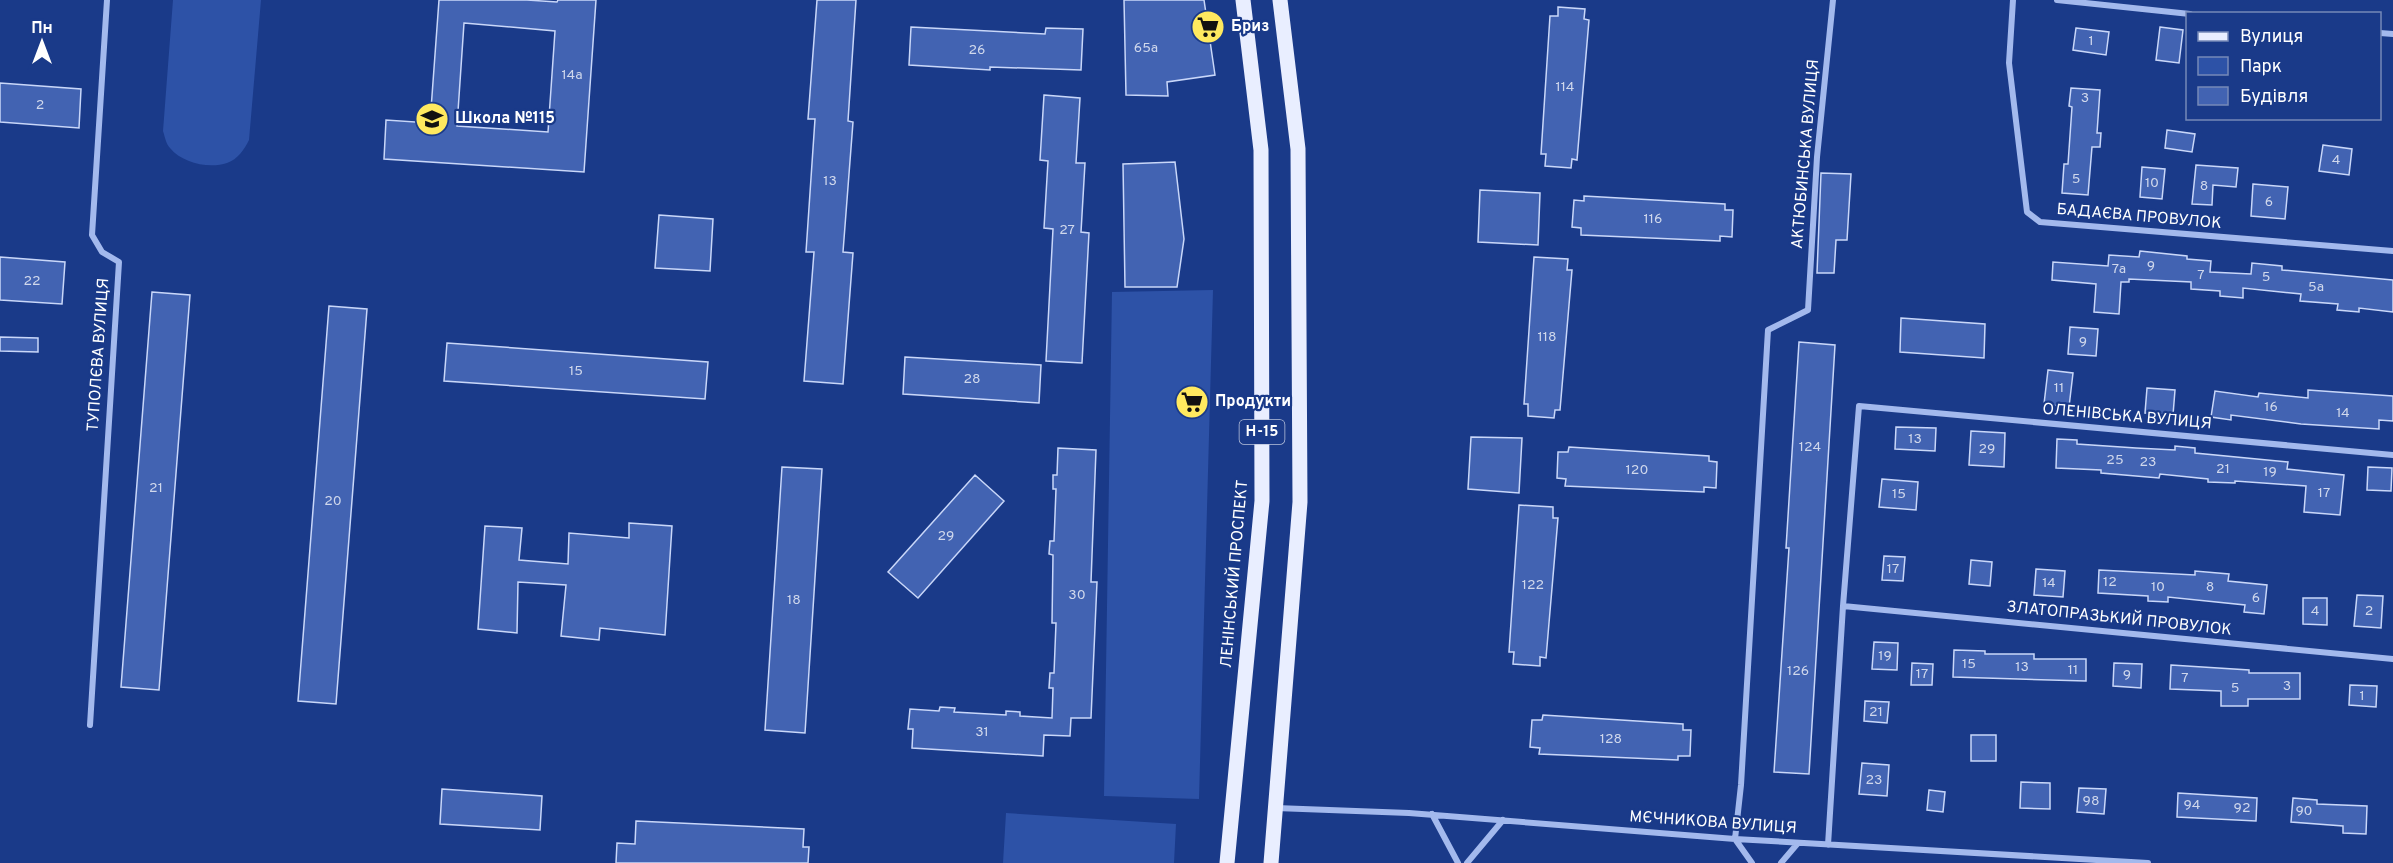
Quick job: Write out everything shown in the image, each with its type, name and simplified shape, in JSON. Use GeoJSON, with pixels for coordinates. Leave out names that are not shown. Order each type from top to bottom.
{"type":"FeatureCollection","features":[{"type":"Feature","properties":{"kind":"main road","name":"ЛЕНІНСЬКИЙ ПРОСПЕКТ"},"geometry":{"type":"LineString","coordinates":[[1227,863],[1262,501],[1261,150],[1243,0]]}},
{"type":"Feature","properties":{"kind":"main road","name":"Н-15"},"geometry":{"type":"LineString","coordinates":[[1271,863],[1300,502],[1298,149],[1280,0]]}},
{"type":"Feature","properties":{"kind":"street","name":"ТУПОЛЄВА ВУЛИЦЯ"},"geometry":{"type":"LineString","coordinates":[[90,725],[119,262],[102,252],[92,235],[107,0]]}},
{"type":"Feature","properties":{"kind":"street","name":"АКТЮБИНСЬКА ВУЛИЦЯ"},"geometry":{"type":"LineString","coordinates":[[1735,839],[1741,785],[1768,330],[1808,310],[1817,157],[1833,0]]}},
{"type":"Feature","properties":{"kind":"street","name":"БАДАЄВА ПРОВУЛОК"},"geometry":{"type":"LineString","coordinates":[[2013,0],[2009,63],[2023,188],[2027,212],[2040,222],[2393,251]]}},
{"type":"Feature","properties":{"kind":"street"},"geometry":{"type":"LineString","coordinates":[[2057,0],[2186,14]]}},
{"type":"Feature","properties":{"kind":"street","name":"ОЛЕНІВСЬКА ВУЛИЦЯ"},"geometry":{"type":"LineString","coordinates":[[1843,606],[1859,406],[2393,455]]}},
{"type":"Feature","properties":{"kind":"street"},"geometry":{"type":"LineString","coordinates":[[1828,845],[1843,606]]}},
{"type":"Feature","properties":{"kind":"street","name":"ЗЛАТОПРАЗЬКИЙ ПРОВУЛОК"},"geometry":{"type":"LineString","coordinates":[[1843,606],[2393,659]]}},
{"type":"Feature","properties":{"kind":"street","name":"МЄЧНИКОВА ВУЛИЦЯ"},"geometry":{"type":"LineString","coordinates":[[1275,808],[1432,814],[1735,839],[2148,863]]}},
{"type":"Feature","properties":{"kind":"street"},"geometry":{"type":"LineString","coordinates":[[1432,814],[1458,863]]}},
{"type":"Feature","properties":{"kind":"street"},"geometry":{"type":"LineString","coordinates":[[1467,863],[1503,820]]}},
{"type":"Feature","properties":{"kind":"street"},"geometry":{"type":"LineString","coordinates":[[1735,839],[1752,863]]}},
{"type":"Feature","properties":{"kind":"street"},"geometry":{"type":"LineString","coordinates":[[1781,863],[1798,843]]}},
{"type":"Feature","properties":{"kind":"green space"},"geometry":{"type":"Polygon","coordinates":[[[173,0],[261,0],[249,140],[240,154],[227,163],[204,165],[181,158],[169,146],[163,131],[173,0]]]}},
{"type":"Feature","properties":{"kind":"green space"},"geometry":{"type":"Polygon","coordinates":[[[1213,290],[1199,799],[1104,796],[1112,292],[1213,290]]]}},
{"type":"Feature","properties":{"kind":"green space"},"geometry":{"type":"Polygon","coordinates":[[[1006,813],[1176,824],[1174,863],[1003,863],[1006,813]]]}},
{"type":"Feature","properties":{"kind":"building"},"geometry":{"type":"Polygon","coordinates":[[[439,0],[557,2],[558,0],[596,0],[584,172],[384,159],[386,120],[430,123],[439,0]],[[464,23],[457,126],[548,132],[555,31],[464,23]]]}},
{"type":"Feature","properties":{"kind":"building"},"geometry":{"type":"Polygon","coordinates":[[[817,0],[856,0],[848,121],[853,122],[843,252],[853,253],[843,384],[804,381],[814,252],[806,252],[815,119],[808,119],[817,0]]]}},
{"type":"Feature","properties":{"kind":"building"},"geometry":{"type":"Polygon","coordinates":[[[1124,0],[1204,0],[1215,75],[1167,82],[1168,96],[1126,95],[1124,0]]]}},
{"type":"Feature","properties":{"kind":"building"},"geometry":{"type":"Polygon","coordinates":[[[1558,7],[1585,9],[1584,19],[1589,20],[1577,160],[1572,159],[1571,168],[1545,166],[1546,154],[1541,154],[1550,16],[1558,16],[1558,7]]]}},
{"type":"Feature","properties":{"kind":"building"},"geometry":{"type":"Polygon","coordinates":[[[911,27],[1045,34],[1046,28],[1083,29],[1081,70],[990,67],[990,70],[909,65],[911,27]]]}},
{"type":"Feature","properties":{"kind":"building"},"geometry":{"type":"Polygon","coordinates":[[[2160,27],[2183,30],[2179,63],[2156,60],[2160,27]]]}},
{"type":"Feature","properties":{"kind":"building"},"geometry":{"type":"Polygon","coordinates":[[[2076,28],[2109,32],[2106,55],[2073,50],[2076,28]]]}},
{"type":"Feature","properties":{"kind":"building"},"geometry":{"type":"Polygon","coordinates":[[[0,83],[81,89],[79,128],[0,122],[0,83]]]}},
{"type":"Feature","properties":{"kind":"building"},"geometry":{"type":"Polygon","coordinates":[[[2071,88],[2100,90],[2097,133],[2101,133],[2100,147],[2092,147],[2088,195],[2062,193],[2064,164],[2068,164],[2071,88]]]}},
{"type":"Feature","properties":{"kind":"building"},"geometry":{"type":"Polygon","coordinates":[[[1044,95],[1080,98],[1076,163],[1085,163],[1081,232],[1089,233],[1082,363],[1046,361],[1053,229],[1044,228],[1048,161],[1040,160],[1044,95]]]}},
{"type":"Feature","properties":{"kind":"building"},"geometry":{"type":"Polygon","coordinates":[[[2167,130],[2195,134],[2192,152],[2165,148],[2167,130]]]}},
{"type":"Feature","properties":{"kind":"building"},"geometry":{"type":"Polygon","coordinates":[[[2323,145],[2352,149],[2349,175],[2319,171],[2323,145]]]}},
{"type":"Feature","properties":{"kind":"building"},"geometry":{"type":"Polygon","coordinates":[[[1175,162],[1184,239],[1177,287],[1125,287],[1123,164],[1175,162]]]}},
{"type":"Feature","properties":{"kind":"building"},"geometry":{"type":"Polygon","coordinates":[[[2196,165],[2238,168],[2236,187],[2213,185],[2212,205],[2192,204],[2196,165]]]}},
{"type":"Feature","properties":{"kind":"building"},"geometry":{"type":"Polygon","coordinates":[[[2142,167],[2165,169],[2162,199],[2140,197],[2142,167]]]}},
{"type":"Feature","properties":{"kind":"building"},"geometry":{"type":"Polygon","coordinates":[[[1821,173],[1851,174],[1847,240],[1836,240],[1834,273],[1817,273],[1821,173]]]}},
{"type":"Feature","properties":{"kind":"building"},"geometry":{"type":"Polygon","coordinates":[[[2253,184],[2288,187],[2285,219],[2251,216],[2253,184]]]}},
{"type":"Feature","properties":{"kind":"building"},"geometry":{"type":"Polygon","coordinates":[[[1480,190],[1540,193],[1538,245],[1478,242],[1480,190]]]}},
{"type":"Feature","properties":{"kind":"building"},"geometry":{"type":"Polygon","coordinates":[[[1584,196],[1725,204],[1725,210],[1733,210],[1732,237],[1720,236],[1720,241],[1581,235],[1581,228],[1572,227],[1574,200],[1584,201],[1584,196]]]}},
{"type":"Feature","properties":{"kind":"building"},"geometry":{"type":"Polygon","coordinates":[[[659,215],[713,219],[710,271],[655,268],[659,215]]]}},
{"type":"Feature","properties":{"kind":"building"},"geometry":{"type":"Polygon","coordinates":[[[2140,251],[2211,261],[2210,272],[2251,274],[2252,263],[2282,266],[2282,270],[2393,280],[2393,312],[2359,308],[2359,312],[2337,310],[2338,304],[2300,301],[2301,294],[2243,288],[2243,298],[2220,296],[2220,291],[2191,289],[2191,282],[2129,279],[2129,282],[2121,282],[2119,314],[2094,312],[2096,284],[2052,280],[2053,262],[2108,266],[2109,255],[2139,257],[2140,251]]]}},
{"type":"Feature","properties":{"kind":"building"},"geometry":{"type":"Polygon","coordinates":[[[0,257],[65,262],[62,304],[0,300],[0,257]]]}},
{"type":"Feature","properties":{"kind":"building"},"geometry":{"type":"Polygon","coordinates":[[[1534,257],[1568,259],[1567,270],[1572,270],[1560,410],[1555,410],[1554,418],[1528,416],[1528,404],[1524,404],[1534,257]]]}},
{"type":"Feature","properties":{"kind":"building"},"geometry":{"type":"Polygon","coordinates":[[[152,292],[190,295],[159,690],[121,687],[152,292]]]}},
{"type":"Feature","properties":{"kind":"building"},"geometry":{"type":"Polygon","coordinates":[[[329,306],[367,309],[336,704],[298,701],[329,306]]]}},
{"type":"Feature","properties":{"kind":"building"},"geometry":{"type":"Polygon","coordinates":[[[1901,318],[1985,324],[1984,358],[1900,352],[1901,318]]]}},
{"type":"Feature","properties":{"kind":"building"},"geometry":{"type":"Polygon","coordinates":[[[2070,327],[2098,329],[2096,356],[2068,354],[2070,327]]]}},
{"type":"Feature","properties":{"kind":"building"},"geometry":{"type":"Polygon","coordinates":[[[0,337],[38,338],[38,352],[0,351],[0,337]]]}},
{"type":"Feature","properties":{"kind":"building"},"geometry":{"type":"Polygon","coordinates":[[[1799,342],[1835,345],[1809,774],[1774,772],[1789,548],[1786,548],[1799,342]]]}},
{"type":"Feature","properties":{"kind":"building"},"geometry":{"type":"Polygon","coordinates":[[[447,343],[708,362],[705,399],[444,381],[447,343]]]}},
{"type":"Feature","properties":{"kind":"building"},"geometry":{"type":"Polygon","coordinates":[[[905,357],[1041,365],[1039,403],[903,394],[905,357]]]}},
{"type":"Feature","properties":{"kind":"building"},"geometry":{"type":"Polygon","coordinates":[[[2048,370],[2073,373],[2069,407],[2044,404],[2048,370]]]}},
{"type":"Feature","properties":{"kind":"building"},"geometry":{"type":"Polygon","coordinates":[[[2147,388],[2175,390],[2173,415],[2145,413],[2147,388]]]}},
{"type":"Feature","properties":{"kind":"building"},"geometry":{"type":"Polygon","coordinates":[[[2308,390],[2393,396],[2393,421],[2379,420],[2379,429],[2301,424],[2231,415],[2231,420],[2211,417],[2215,391],[2258,397],[2259,393],[2308,398],[2308,390]]]}},
{"type":"Feature","properties":{"kind":"building"},"geometry":{"type":"Polygon","coordinates":[[[1896,427],[1936,428],[1935,451],[1895,449],[1896,427]]]}},
{"type":"Feature","properties":{"kind":"building"},"geometry":{"type":"Polygon","coordinates":[[[1971,431],[2005,433],[2004,467],[1969,465],[1971,431]]]}},
{"type":"Feature","properties":{"kind":"building"},"geometry":{"type":"Polygon","coordinates":[[[1471,437],[1522,438],[1519,493],[1468,489],[1471,437]]]}},
{"type":"Feature","properties":{"kind":"building"},"geometry":{"type":"Polygon","coordinates":[[[2057,439],[2077,440],[2077,444],[2136,448],[2175,450],[2175,446],[2195,448],[2195,453],[2288,462],[2287,469],[2344,475],[2340,515],[2304,512],[2306,486],[2235,481],[2235,483],[2208,482],[2208,479],[2160,474],[2159,478],[2101,473],[2101,470],[2056,468],[2057,439]]]}},
{"type":"Feature","properties":{"kind":"building"},"geometry":{"type":"Polygon","coordinates":[[[1569,447],[1709,456],[1709,461],[1717,462],[1716,488],[1704,487],[1704,492],[1565,486],[1566,479],[1557,478],[1558,452],[1568,452],[1569,447]]]}},
{"type":"Feature","properties":{"kind":"building"},"geometry":{"type":"Polygon","coordinates":[[[1058,448],[1096,450],[1091,582],[1097,582],[1091,718],[1071,718],[1070,736],[1044,735],[1043,756],[912,748],[913,729],[908,729],[910,709],[939,711],[940,707],[955,708],[954,712],[1006,715],[1006,711],[1020,712],[1020,716],[1052,718],[1053,688],[1049,688],[1050,673],[1054,673],[1056,623],[1052,623],[1053,555],[1049,554],[1050,541],[1054,541],[1056,489],[1053,489],[1053,475],[1057,475],[1058,448]]]}},
{"type":"Feature","properties":{"kind":"building"},"geometry":{"type":"Polygon","coordinates":[[[782,467],[822,469],[805,733],[765,730],[782,467]]]}},
{"type":"Feature","properties":{"kind":"building"},"geometry":{"type":"Polygon","coordinates":[[[2368,467],[2392,468],[2391,491],[2367,490],[2368,467]]]}},
{"type":"Feature","properties":{"kind":"building"},"geometry":{"type":"Polygon","coordinates":[[[975,475],[1004,501],[918,598],[888,572],[975,475]]]}},
{"type":"Feature","properties":{"kind":"building"},"geometry":{"type":"Polygon","coordinates":[[[1882,479],[1918,482],[1916,510],[1879,507],[1882,479]]]}},
{"type":"Feature","properties":{"kind":"building"},"geometry":{"type":"Polygon","coordinates":[[[1519,505],[1553,507],[1553,518],[1558,518],[1546,658],[1540,657],[1540,666],[1513,664],[1514,652],[1509,652],[1519,505]]]}},
{"type":"Feature","properties":{"kind":"building"},"geometry":{"type":"Polygon","coordinates":[[[629,523],[672,526],[665,635],[600,628],[599,640],[561,636],[566,585],[518,582],[517,633],[478,629],[485,526],[522,528],[519,560],[568,564],[569,533],[629,538],[629,523]]]}},
{"type":"Feature","properties":{"kind":"building"},"geometry":{"type":"Polygon","coordinates":[[[1884,556],[1905,557],[1903,581],[1882,580],[1884,556]]]}},
{"type":"Feature","properties":{"kind":"building"},"geometry":{"type":"Polygon","coordinates":[[[1971,560],[1992,562],[1990,586],[1969,584],[1971,560]]]}},
{"type":"Feature","properties":{"kind":"building"},"geometry":{"type":"Polygon","coordinates":[[[2036,569],[2065,571],[2063,597],[2034,595],[2036,569]]]}},
{"type":"Feature","properties":{"kind":"building"},"geometry":{"type":"Polygon","coordinates":[[[2099,570],[2195,575],[2195,571],[2229,574],[2228,581],[2267,585],[2264,614],[2244,612],[2245,605],[2168,597],[2168,602],[2148,601],[2148,596],[2098,593],[2099,570]]]}},
{"type":"Feature","properties":{"kind":"building"},"geometry":{"type":"Polygon","coordinates":[[[2357,595],[2383,596],[2381,628],[2354,626],[2357,595]]]}},
{"type":"Feature","properties":{"kind":"building"},"geometry":{"type":"Polygon","coordinates":[[[2303,598],[2327,598],[2327,625],[2303,624],[2303,598]]]}},
{"type":"Feature","properties":{"kind":"building"},"geometry":{"type":"Polygon","coordinates":[[[1874,642],[1898,643],[1897,670],[1872,669],[1874,642]]]}},
{"type":"Feature","properties":{"kind":"building"},"geometry":{"type":"Polygon","coordinates":[[[1954,650],[1985,651],[1985,654],[2034,654],[2034,659],[2086,659],[2086,681],[1953,677],[1954,650]]]}},
{"type":"Feature","properties":{"kind":"building"},"geometry":{"type":"Polygon","coordinates":[[[1912,663],[1933,664],[1932,685],[1911,685],[1912,663]]]}},
{"type":"Feature","properties":{"kind":"building"},"geometry":{"type":"Polygon","coordinates":[[[2114,663],[2142,664],[2141,688],[2113,686],[2114,663]]]}},
{"type":"Feature","properties":{"kind":"building"},"geometry":{"type":"Polygon","coordinates":[[[2171,665],[2249,670],[2249,673],[2300,673],[2300,699],[2248,699],[2248,706],[2221,706],[2221,691],[2170,689],[2171,665]]]}},
{"type":"Feature","properties":{"kind":"building"},"geometry":{"type":"Polygon","coordinates":[[[2350,685],[2377,686],[2376,707],[2349,705],[2350,685]]]}},
{"type":"Feature","properties":{"kind":"building"},"geometry":{"type":"Polygon","coordinates":[[[1865,701],[1889,702],[1887,723],[1864,721],[1865,701]]]}},
{"type":"Feature","properties":{"kind":"building"},"geometry":{"type":"Polygon","coordinates":[[[1543,715],[1683,724],[1683,730],[1691,730],[1690,756],[1678,756],[1678,760],[1539,754],[1540,748],[1530,747],[1532,720],[1542,720],[1543,715]]]}},
{"type":"Feature","properties":{"kind":"building"},"geometry":{"type":"Polygon","coordinates":[[[1971,735],[1996,735],[1996,761],[1971,761],[1971,735]]]}},
{"type":"Feature","properties":{"kind":"building"},"geometry":{"type":"Polygon","coordinates":[[[1862,763],[1889,765],[1887,796],[1859,794],[1862,763]]]}},
{"type":"Feature","properties":{"kind":"building"},"geometry":{"type":"Polygon","coordinates":[[[2021,782],[2050,783],[2050,809],[2020,808],[2021,782]]]}},
{"type":"Feature","properties":{"kind":"building"},"geometry":{"type":"Polygon","coordinates":[[[2079,788],[2106,789],[2104,814],[2077,812],[2079,788]]]}},
{"type":"Feature","properties":{"kind":"building"},"geometry":{"type":"Polygon","coordinates":[[[442,789],[542,796],[540,830],[440,824],[442,789]]]}},
{"type":"Feature","properties":{"kind":"building"},"geometry":{"type":"Polygon","coordinates":[[[1929,790],[1945,792],[1943,812],[1927,810],[1929,790]]]}},
{"type":"Feature","properties":{"kind":"building"},"geometry":{"type":"Polygon","coordinates":[[[2178,793],[2257,798],[2256,821],[2177,817],[2178,793]]]}},
{"type":"Feature","properties":{"kind":"building"},"geometry":{"type":"Polygon","coordinates":[[[2293,798],[2317,800],[2317,804],[2367,806],[2366,834],[2343,833],[2343,826],[2291,822],[2293,798]]]}},
{"type":"Feature","properties":{"kind":"building"},"geometry":{"type":"Polygon","coordinates":[[[636,821],[804,829],[803,847],[809,847],[808,863],[616,863],[617,843],[635,844],[636,821]]]}},
{"type":"Feature","properties":{"kind":"place","name":"Бриз"},"geometry":{"type":"Point","coordinates":[1208,27]}},
{"type":"Feature","properties":{"kind":"place","name":"Школа №115"},"geometry":{"type":"Point","coordinates":[432,119]}},
{"type":"Feature","properties":{"kind":"place","name":"Продукти"},"geometry":{"type":"Point","coordinates":[1192,402]}}]}
